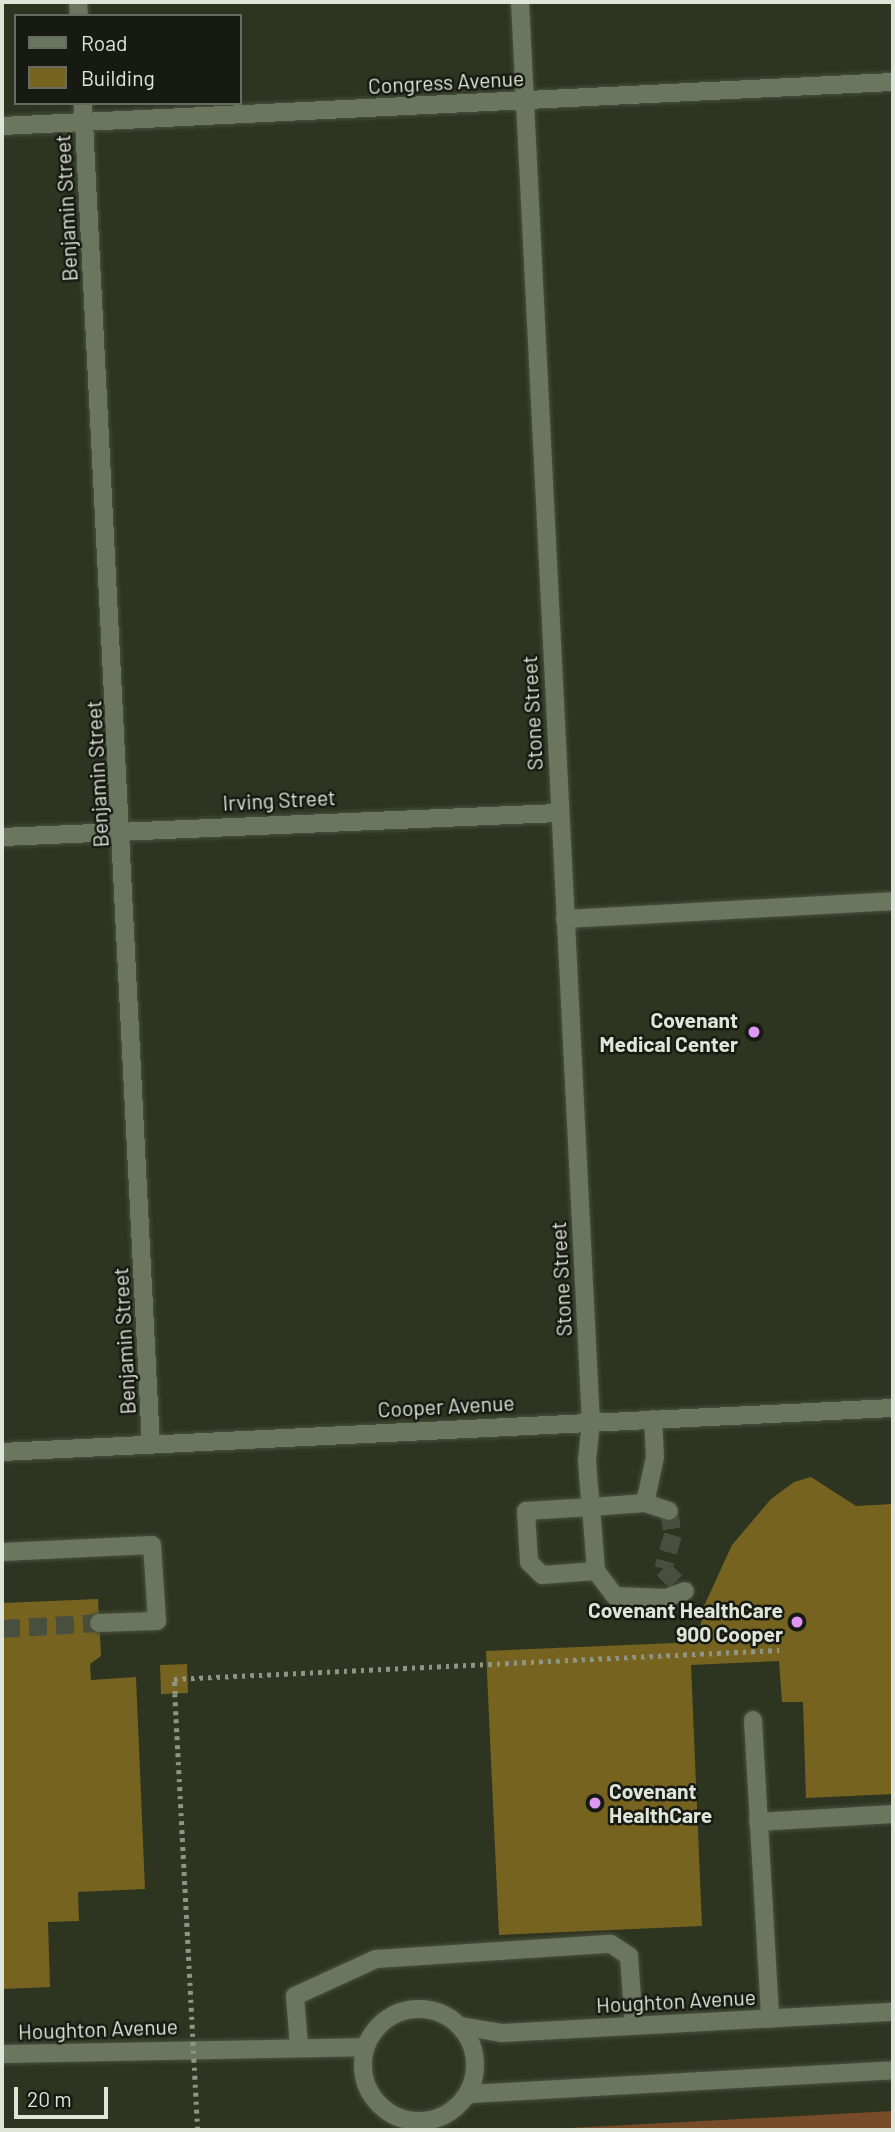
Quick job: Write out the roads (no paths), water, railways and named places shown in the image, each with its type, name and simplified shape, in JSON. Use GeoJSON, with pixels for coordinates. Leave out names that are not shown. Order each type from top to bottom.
{"type":"FeatureCollection","features":[{"type":"Feature","properties":{"kind":"street","name":"Stone Street"},"geometry":{"type":"LineString","coordinates":[[520,2],[591,1422],[587,1460],[596,1572]]}},
{"type":"Feature","properties":{"kind":"street","name":"Congress Avenue"},"geometry":{"type":"LineString","coordinates":[[2,126],[84,112],[526,100],[893,82]]}},
{"type":"Feature","properties":{"kind":"street","name":"Benjamin Street"},"geometry":{"type":"LineString","coordinates":[[84,112],[123,831],[151,1444]]}},
{"type":"Feature","properties":{"kind":"street","name":"Irving Street"},"geometry":{"type":"LineString","coordinates":[[2,837],[559,813]]}},
{"type":"Feature","properties":{"kind":"street"},"geometry":{"type":"LineString","coordinates":[[565,919],[893,901]]}},
{"type":"Feature","properties":{"kind":"street","name":"Cooper Avenue"},"geometry":{"type":"LineString","coordinates":[[2,1452],[893,1408]]}},
{"type":"Feature","properties":{"kind":"street"},"geometry":{"type":"LineString","coordinates":[[645,1503],[655,1457],[653,1419]]}},
{"type":"Feature","properties":{"kind":"street"},"geometry":{"type":"LineString","coordinates":[[669,1511],[645,1503],[526,1511],[529,1562],[542,1575],[596,1572],[615,1596],[666,1598],[685,1591]]}},
{"type":"Feature","properties":{"kind":"street"},"geometry":{"type":"LineString","coordinates":[[2,1552],[152,1545],[157,1621],[99,1623]]}},
{"type":"Feature","properties":{"kind":"street"},"geometry":{"type":"LineString","coordinates":[[753,1720],[769,2019]]}},
{"type":"Feature","properties":{"kind":"street"},"geometry":{"type":"LineString","coordinates":[[758,1822],[893,1814]]}},
{"type":"Feature","properties":{"kind":"street"},"geometry":{"type":"LineString","coordinates":[[299,2046],[295,1996],[376,1959],[611,1944],[629,1956],[634,2026]]}},
{"type":"Feature","properties":{"kind":"street"},"geometry":{"type":"LineString","coordinates":[[470,2094],[477,2070],[474,2046],[461,2026],[441,2012],[417,2008],[396,2013],[378,2025],[364,2047],[364,2074],[376,2103],[407,2126],[434,2120],[470,2094],[893,2070]]}},
{"type":"Feature","properties":{"kind":"street","name":"Houghton Avenue"},"geometry":{"type":"LineString","coordinates":[[461,2026],[502,2033],[893,2012]]}},
{"type":"Feature","properties":{"kind":"street","name":"Houghton Avenue"},"geometry":{"type":"LineString","coordinates":[[2,2054],[299,2046],[364,2047]]}},
{"type":"Feature","properties":{"kind":"tunnel"},"geometry":{"type":"LineString","coordinates":[[669,1511],[673,1535],[663,1569],[685,1591]]}},
{"type":"Feature","properties":{"kind":"tunnel"},"geometry":{"type":"LineString","coordinates":[[2,1629],[99,1623]]}},
{"type":"Feature","properties":{"kind":"place","name":"Covenant Medical Center"},"geometry":{"type":"Point","coordinates":[754,1032]}},
{"type":"Feature","properties":{"kind":"place","name":"Covenant HealthCare 900 Cooper"},"geometry":{"type":"Point","coordinates":[797,1622]}},
{"type":"Feature","properties":{"kind":"place","name":"Covenant HealthCare"},"geometry":{"type":"Point","coordinates":[595,1803]}}]}
